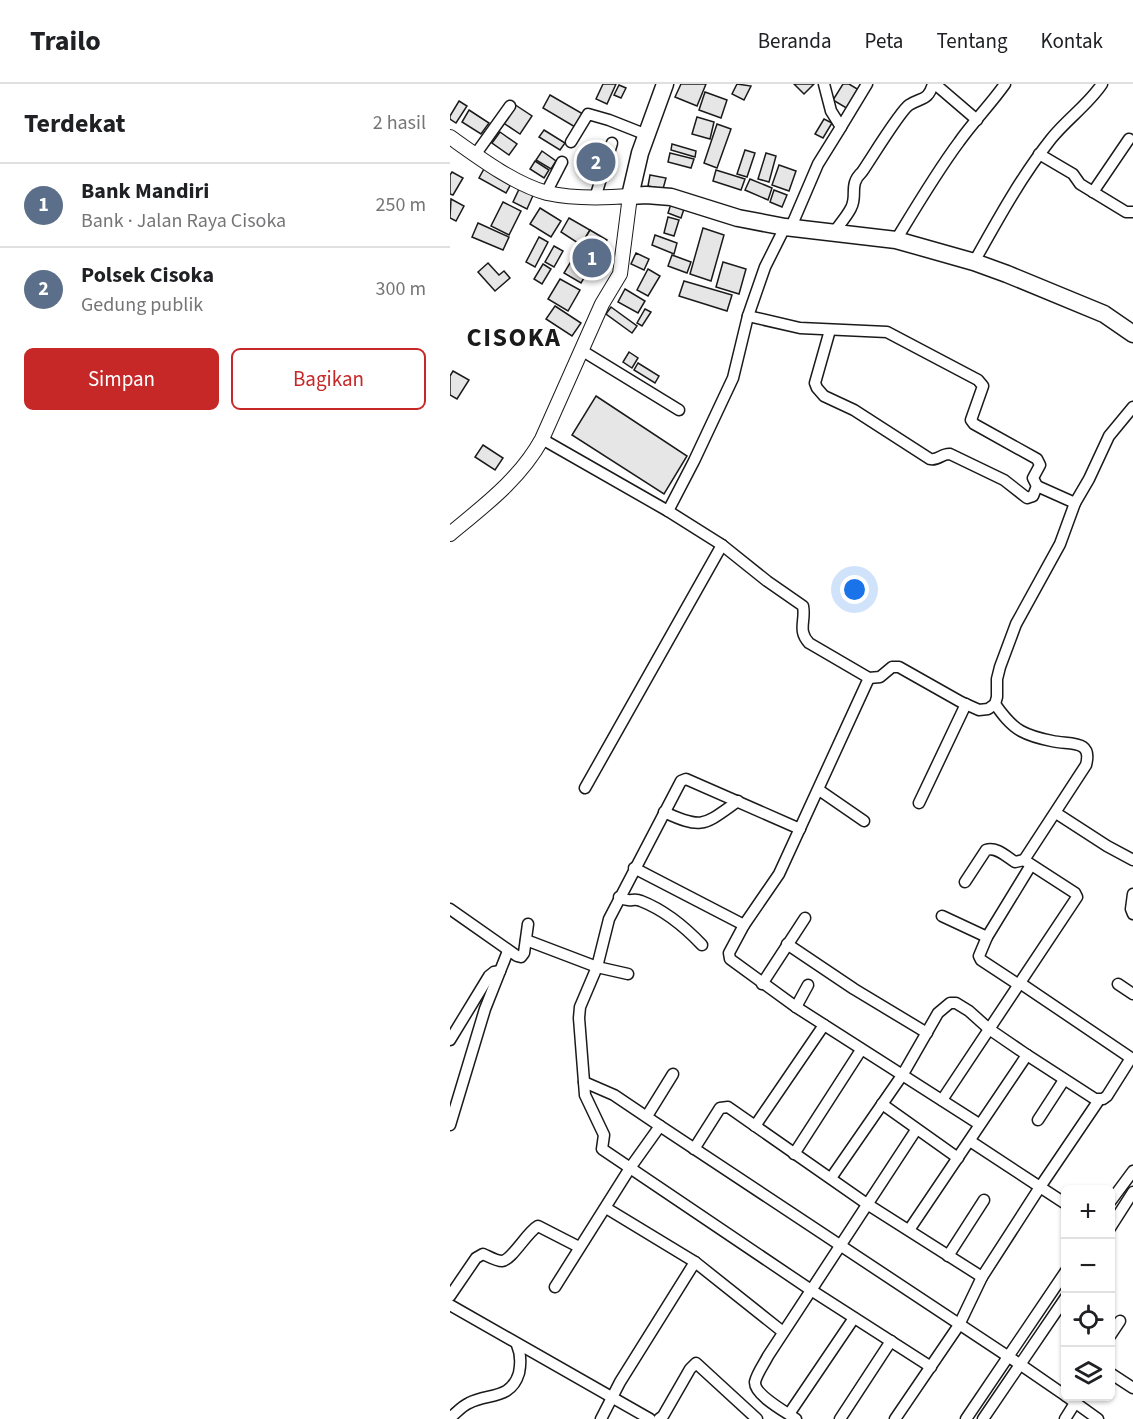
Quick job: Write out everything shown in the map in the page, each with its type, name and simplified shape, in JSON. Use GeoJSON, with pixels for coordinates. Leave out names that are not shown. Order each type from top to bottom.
{"type":"FeatureCollection","features":[{"type":"Feature","properties":{"kind":"main road"},"geometry":{"type":"LineString","coordinates":[[665,84],[640,153],[630,196],[671,197],[738,218],[788,227],[896,240],[974,262],[1104,314],[1133,334]]}},
{"type":"Feature","properties":{"kind":"street"},"geometry":{"type":"LineString","coordinates":[[824,84],[831,111],[841,127]]}},
{"type":"Feature","properties":{"kind":"street"},"geometry":{"type":"LineString","coordinates":[[668,511],[733,378],[748,315],[765,267],[788,227],[818,164],[867,84]]}},
{"type":"Feature","properties":{"kind":"street"},"geometry":{"type":"LineString","coordinates":[[834,232],[853,205],[853,188],[856,178],[908,106],[923,100],[930,93],[934,84],[977,120]]}},
{"type":"Feature","properties":{"kind":"street"},"geometry":{"type":"LineString","coordinates":[[896,240],[937,172],[1005,84]]}},
{"type":"Feature","properties":{"kind":"street"},"geometry":{"type":"LineString","coordinates":[[974,262],[1039,154],[1102,84]]}},
{"type":"Feature","properties":{"kind":"street"},"geometry":{"type":"LineString","coordinates":[[475,155],[510,106]]}},
{"type":"Feature","properties":{"kind":"street"},"geometry":{"type":"LineString","coordinates":[[571,142],[588,114],[647,135]]}},
{"type":"Feature","properties":{"kind":"street"},"geometry":{"type":"LineString","coordinates":[[450,137],[518,181],[546,193],[595,198],[630,196],[620,274],[602,304],[542,439],[531,459],[509,485],[450,534]]}},
{"type":"Feature","properties":{"kind":"street"},"geometry":{"type":"LineString","coordinates":[[1093,192],[1129,140]]}},
{"type":"Feature","properties":{"kind":"street"},"geometry":{"type":"LineString","coordinates":[[595,198],[612,143]]}},
{"type":"Feature","properties":{"kind":"street"},"geometry":{"type":"LineString","coordinates":[[1039,154],[1073,174],[1080,184],[1126,212],[1133,212]]}},
{"type":"Feature","properties":{"kind":"street"},"geometry":{"type":"LineString","coordinates":[[546,193],[562,162]]}},
{"type":"Feature","properties":{"kind":"street"},"geometry":{"type":"LineString","coordinates":[[748,315],[800,328],[887,332],[981,382],[983,389],[971,420],[974,424],[1037,459],[1040,465],[1033,478],[1037,486],[1075,503]]}},
{"type":"Feature","properties":{"kind":"street"},"geometry":{"type":"LineString","coordinates":[[830,330],[815,383],[824,396],[854,410],[930,459],[950,454],[1004,480],[1027,498],[1033,496],[1037,486]]}},
{"type":"Feature","properties":{"kind":"street"},"geometry":{"type":"LineString","coordinates":[[581,350],[679,410]]}},
{"type":"Feature","properties":{"kind":"street"},"geometry":{"type":"LineString","coordinates":[[542,439],[668,511],[722,545],[803,606],[801,630],[803,637],[809,642],[869,678],[880,677],[892,667],[899,667],[980,710],[988,709],[995,704],[1000,667],[1016,624],[1060,544],[1075,503],[1109,436],[1133,407]]}},
{"type":"Feature","properties":{"kind":"street"},"geometry":{"type":"LineString","coordinates":[[585,788],[722,545]]}},
{"type":"Feature","properties":{"kind":"street"},"geometry":{"type":"LineString","coordinates":[[869,678],[779,874],[744,926],[729,953],[730,959],[796,1007],[979,1124]]}},
{"type":"Feature","properties":{"kind":"street"},"geometry":{"type":"LineString","coordinates":[[920,803],[966,704]]}},
{"type":"Feature","properties":{"kind":"street"},"geometry":{"type":"LineString","coordinates":[[895,1419],[959,1325],[981,1277],[1099,1100],[1107,1096],[1132,1057],[979,958],[987,937],[1056,813],[1086,765],[1089,756],[1086,750],[1078,744],[1053,741],[1020,730],[1008,721],[995,704]]}},
{"type":"Feature","properties":{"kind":"street"},"geometry":{"type":"LineString","coordinates":[[800,829],[686,779],[681,781],[609,919],[597,967],[580,1007],[584,1082],[588,1103],[604,1135],[602,1149],[811,1290],[931,1367]]}},
{"type":"Feature","properties":{"kind":"street"},"geometry":{"type":"LineString","coordinates":[[819,790],[864,821]]}},
{"type":"Feature","properties":{"kind":"street"},"geometry":{"type":"LineString","coordinates":[[664,812],[688,823],[697,824],[716,816],[738,801]]}},
{"type":"Feature","properties":{"kind":"street"},"geometry":{"type":"LineString","coordinates":[[1056,813],[1133,860]]}},
{"type":"Feature","properties":{"kind":"street"},"geometry":{"type":"LineString","coordinates":[[942,1100],[1077,897],[1028,863],[1015,862],[989,848],[965,882]]}},
{"type":"Feature","properties":{"kind":"street"},"geometry":{"type":"LineString","coordinates":[[634,868],[744,926]]}},
{"type":"Feature","properties":{"kind":"street"},"geometry":{"type":"LineString","coordinates":[[1133,894],[1131,909],[1133,914]]}},
{"type":"Feature","properties":{"kind":"street"},"geometry":{"type":"LineString","coordinates":[[619,897],[629,902],[639,900],[688,930],[702,945]]}},
{"type":"Feature","properties":{"kind":"street"},"geometry":{"type":"LineString","coordinates":[[450,909],[508,951],[521,957],[524,953],[528,924]]}},
{"type":"Feature","properties":{"kind":"street"},"geometry":{"type":"LineString","coordinates":[[942,916],[987,937]]}},
{"type":"Feature","properties":{"kind":"street"},"geometry":{"type":"LineString","coordinates":[[762,984],[805,918]]}},
{"type":"Feature","properties":{"kind":"street"},"geometry":{"type":"LineString","coordinates":[[526,940],[597,967],[628,974]]}},
{"type":"Feature","properties":{"kind":"street"},"geometry":{"type":"LineString","coordinates":[[787,944],[854,989],[927,1033]]}},
{"type":"Feature","properties":{"kind":"street"},"geometry":{"type":"LineString","coordinates":[[450,1125],[485,1009],[508,951]]}},
{"type":"Feature","properties":{"kind":"street"},"geometry":{"type":"LineString","coordinates":[[450,1040],[489,976],[500,971]]}},
{"type":"Feature","properties":{"kind":"street"},"geometry":{"type":"LineString","coordinates":[[1118,984],[1133,994]]}},
{"type":"Feature","properties":{"kind":"street"},"geometry":{"type":"LineString","coordinates":[[796,1007],[808,986]]}},
{"type":"Feature","properties":{"kind":"street"},"geometry":{"type":"LineString","coordinates":[[831,1178],[903,1074],[938,1013],[950,1003],[963,1007],[1026,1055],[1099,1100]]}},
{"type":"Feature","properties":{"kind":"street"},"geometry":{"type":"LineString","coordinates":[[755,1126],[824,1025]]}},
{"type":"Feature","properties":{"kind":"street"},"geometry":{"type":"LineString","coordinates":[[794,1154],[861,1050]]}},
{"type":"Feature","properties":{"kind":"street"},"geometry":{"type":"LineString","coordinates":[[909,1230],[1026,1055]]}},
{"type":"Feature","properties":{"kind":"street"},"geometry":{"type":"LineString","coordinates":[[647,1116],[673,1074]]}},
{"type":"Feature","properties":{"kind":"street"},"geometry":{"type":"LineString","coordinates":[[1038,1120],[1064,1080]]}},
{"type":"Feature","properties":{"kind":"street"},"geometry":{"type":"LineString","coordinates":[[584,1082],[614,1095],[647,1116],[1061,1392]]}},
{"type":"Feature","properties":{"kind":"street"},"geometry":{"type":"LineString","coordinates":[[882,1104],[958,1158]]}},
{"type":"Feature","properties":{"kind":"street"},"geometry":{"type":"LineString","coordinates":[[694,1149],[711,1120],[722,1107],[728,1107],[867,1204],[981,1277]]}},
{"type":"Feature","properties":{"kind":"street"},"geometry":{"type":"LineString","coordinates":[[555,1287],[630,1168],[660,1126]]}},
{"type":"Feature","properties":{"kind":"street"},"geometry":{"type":"LineString","coordinates":[[854,1318],[793,1417],[758,1392],[755,1384],[768,1356],[916,1130]]}},
{"type":"Feature","properties":{"kind":"street"},"geometry":{"type":"LineString","coordinates":[[970,1141],[1061,1201]]}},
{"type":"Feature","properties":{"kind":"street"},"geometry":{"type":"LineString","coordinates":[[1115,1195],[1133,1171]]}},
{"type":"Feature","properties":{"kind":"street"},"geometry":{"type":"LineString","coordinates":[[1115,1220],[1133,1192]]}},
{"type":"Feature","properties":{"kind":"street"},"geometry":{"type":"LineString","coordinates":[[948,1256],[984,1200]]}},
{"type":"Feature","properties":{"kind":"street"},"geometry":{"type":"LineString","coordinates":[[606,1208],[695,1262],[783,1332]]}},
{"type":"Feature","properties":{"kind":"street"},"geometry":{"type":"LineString","coordinates":[[450,1296],[476,1258],[483,1254],[500,1261],[506,1260],[538,1226],[579,1247]]}},
{"type":"Feature","properties":{"kind":"street"},"geometry":{"type":"LineString","coordinates":[[601,1419],[612,1396],[695,1262]]}},
{"type":"Feature","properties":{"kind":"street"},"geometry":{"type":"LineString","coordinates":[[966,1419],[1061,1277]]}},
{"type":"Feature","properties":{"kind":"street"},"geometry":{"type":"LineString","coordinates":[[983,1419],[1061,1303]]}},
{"type":"Feature","properties":{"kind":"street"},"geometry":{"type":"LineString","coordinates":[[450,1305],[650,1419]]}},
{"type":"Feature","properties":{"kind":"street"},"geometry":{"type":"LineString","coordinates":[[1115,1328],[1120,1321]]}},
{"type":"Feature","properties":{"kind":"street"},"geometry":{"type":"LineString","coordinates":[[840,1419],[891,1341]]}},
{"type":"Feature","properties":{"kind":"street"},"geometry":{"type":"LineString","coordinates":[[450,1418],[468,1403],[506,1392],[513,1386],[520,1365],[517,1345]]}},
{"type":"Feature","properties":{"kind":"street"},"geometry":{"type":"LineString","coordinates":[[659,1419],[696,1363],[757,1419]]}},
{"type":"Feature","properties":{"kind":"street"},"geometry":{"type":"LineString","coordinates":[[1115,1376],[1133,1388]]}},
{"type":"Feature","properties":{"kind":"street"},"geometry":{"type":"LineString","coordinates":[[1065,1419],[1068,1401]]}},
{"type":"Feature","properties":{"kind":"street"},"geometry":{"type":"LineString","coordinates":[[1073,1401],[1098,1419]]}},
{"type":"Feature","properties":{"kind":"building"},"geometry":{"type":"Polygon","coordinates":[[[603,84],[616,84],[607,104],[596,99],[603,84]]]}},
{"type":"Feature","properties":{"kind":"building"},"geometry":{"type":"Polygon","coordinates":[[[681,84],[706,84],[697,106],[675,97],[681,84]]]}},
{"type":"Feature","properties":{"kind":"building"},"geometry":{"type":"Polygon","coordinates":[[[737,84],[751,86],[744,100],[732,94],[737,84]]]}},
{"type":"Feature","properties":{"kind":"building"},"geometry":{"type":"Polygon","coordinates":[[[794,84],[814,84],[804,94],[794,84]]]}},
{"type":"Feature","properties":{"kind":"building"},"geometry":{"type":"Polygon","coordinates":[[[843,84],[849,84],[859,90],[848,109],[833,100],[843,84]]]}},
{"type":"Feature","properties":{"kind":"building"},"geometry":{"type":"Polygon","coordinates":[[[619,85],[626,88],[621,98],[614,95],[619,85]]]}},
{"type":"Feature","properties":{"kind":"building"},"geometry":{"type":"Polygon","coordinates":[[[705,92],[727,100],[721,118],[699,110],[705,92]]]}},
{"type":"Feature","properties":{"kind":"building"},"geometry":{"type":"Polygon","coordinates":[[[550,95],[583,114],[575,127],[543,108],[550,95]]]}},
{"type":"Feature","properties":{"kind":"building"},"geometry":{"type":"Polygon","coordinates":[[[459,101],[467,106],[456,123],[450,119],[450,116],[459,101]]]}},
{"type":"Feature","properties":{"kind":"building"},"geometry":{"type":"Polygon","coordinates":[[[514,104],[532,116],[520,134],[502,122],[514,104]]]}},
{"type":"Feature","properties":{"kind":"building"},"geometry":{"type":"Polygon","coordinates":[[[469,110],[489,123],[481,134],[462,122],[469,110]]]}},
{"type":"Feature","properties":{"kind":"building"},"geometry":{"type":"Polygon","coordinates":[[[697,117],[714,122],[710,139],[692,134],[697,117]]]}},
{"type":"Feature","properties":{"kind":"building"},"geometry":{"type":"Polygon","coordinates":[[[824,119],[832,123],[823,138],[815,134],[824,119]]]}},
{"type":"Feature","properties":{"kind":"building"},"geometry":{"type":"Polygon","coordinates":[[[717,124],[731,129],[717,168],[704,163],[717,124]]]}},
{"type":"Feature","properties":{"kind":"building"},"geometry":{"type":"Polygon","coordinates":[[[544,130],[565,143],[560,150],[539,137],[544,130]]]}},
{"type":"Feature","properties":{"kind":"building"},"geometry":{"type":"Polygon","coordinates":[[[500,132],[517,144],[509,155],[492,143],[500,132]]]}},
{"type":"Feature","properties":{"kind":"building"},"geometry":{"type":"Polygon","coordinates":[[[672,144],[696,151],[695,157],[671,150],[672,144]]]}},
{"type":"Feature","properties":{"kind":"building"},"geometry":{"type":"Polygon","coordinates":[[[594,145],[608,148],[598,178],[584,175],[594,145]]]}},
{"type":"Feature","properties":{"kind":"building"},"geometry":{"type":"Polygon","coordinates":[[[745,150],[755,153],[747,177],[737,174],[745,150]]]}},
{"type":"Feature","properties":{"kind":"building"},"geometry":{"type":"Polygon","coordinates":[[[542,151],[556,161],[551,169],[536,160],[542,151]]]}},
{"type":"Feature","properties":{"kind":"building"},"geometry":{"type":"Polygon","coordinates":[[[670,153],[694,159],[691,168],[668,162],[670,153]]]}},
{"type":"Feature","properties":{"kind":"building"},"geometry":{"type":"Polygon","coordinates":[[[766,153],[776,156],[769,182],[758,179],[766,153]]]}},
{"type":"Feature","properties":{"kind":"building"},"geometry":{"type":"Polygon","coordinates":[[[535,161],[549,170],[544,178],[530,169],[535,161]]]}},
{"type":"Feature","properties":{"kind":"building"},"geometry":{"type":"Polygon","coordinates":[[[779,165],[796,171],[789,191],[772,185],[779,165]]]}},
{"type":"Feature","properties":{"kind":"building"},"geometry":{"type":"Polygon","coordinates":[[[485,167],[512,182],[506,193],[479,178],[485,167]]]}},
{"type":"Feature","properties":{"kind":"building"},"geometry":{"type":"Polygon","coordinates":[[[716,170],[745,179],[741,190],[713,181],[716,170]]]}},
{"type":"Feature","properties":{"kind":"building"},"geometry":{"type":"Polygon","coordinates":[[[452,172],[463,178],[453,195],[450,194],[452,172]]]}},
{"type":"Feature","properties":{"kind":"building"},"geometry":{"type":"Polygon","coordinates":[[[650,175],[666,178],[663,189],[648,186],[650,175]]]}},
{"type":"Feature","properties":{"kind":"building"},"geometry":{"type":"Polygon","coordinates":[[[750,179],[772,188],[768,200],[745,190],[750,179]]]}},
{"type":"Feature","properties":{"kind":"building"},"geometry":{"type":"Polygon","coordinates":[[[521,185],[535,191],[527,209],[513,202],[521,185]]]}},
{"type":"Feature","properties":{"kind":"building"},"geometry":{"type":"Polygon","coordinates":[[[774,190],[787,195],[782,207],[770,202],[774,190]]]}},
{"type":"Feature","properties":{"kind":"building"},"geometry":{"type":"Polygon","coordinates":[[[451,199],[464,206],[456,221],[450,218],[451,199]]]}},
{"type":"Feature","properties":{"kind":"building"},"geometry":{"type":"Polygon","coordinates":[[[503,202],[521,211],[509,235],[491,226],[503,202]]]}},
{"type":"Feature","properties":{"kind":"building"},"geometry":{"type":"Polygon","coordinates":[[[671,204],[684,209],[681,218],[668,213],[671,204]]]}},
{"type":"Feature","properties":{"kind":"building"},"geometry":{"type":"Polygon","coordinates":[[[540,208],[561,221],[551,237],[530,224],[540,208]]]}},
{"type":"Feature","properties":{"kind":"building"},"geometry":{"type":"Polygon","coordinates":[[[668,217],[679,220],[674,236],[664,233],[668,217]]]}},
{"type":"Feature","properties":{"kind":"building"},"geometry":{"type":"Polygon","coordinates":[[[569,218],[590,230],[581,245],[561,232],[569,218]]]}},
{"type":"Feature","properties":{"kind":"building"},"geometry":{"type":"Polygon","coordinates":[[[478,223],[509,237],[503,250],[472,237],[478,223]]]}},
{"type":"Feature","properties":{"kind":"building"},"geometry":{"type":"Polygon","coordinates":[[[703,228],[724,235],[711,281],[690,274],[703,228]]]}},
{"type":"Feature","properties":{"kind":"building"},"geometry":{"type":"Polygon","coordinates":[[[590,230],[607,240],[581,283],[564,273],[590,230]]]}},
{"type":"Feature","properties":{"kind":"building"},"geometry":{"type":"Polygon","coordinates":[[[655,235],[677,243],[674,254],[652,245],[655,235]]]}},
{"type":"Feature","properties":{"kind":"building"},"geometry":{"type":"Polygon","coordinates":[[[539,237],[548,242],[535,267],[526,262],[539,237]]]}},
{"type":"Feature","properties":{"kind":"building"},"geometry":{"type":"Polygon","coordinates":[[[554,246],[563,251],[554,267],[545,262],[554,246]]]}},
{"type":"Feature","properties":{"kind":"building"},"geometry":{"type":"Polygon","coordinates":[[[636,253],[649,259],[644,270],[631,264],[636,253]]]}},
{"type":"Feature","properties":{"kind":"building"},"geometry":{"type":"Polygon","coordinates":[[[672,255],[691,262],[687,273],[668,266],[672,255]]]}},
{"type":"Feature","properties":{"kind":"building"},"geometry":{"type":"Polygon","coordinates":[[[723,262],[746,269],[739,294],[716,287],[723,262]]]}},
{"type":"Feature","properties":{"kind":"building"},"geometry":{"type":"Polygon","coordinates":[[[488,263],[499,275],[504,271],[510,278],[495,291],[478,272],[488,263]]]}},
{"type":"Feature","properties":{"kind":"building"},"geometry":{"type":"Polygon","coordinates":[[[543,264],[551,269],[542,284],[534,279],[543,264]]]}},
{"type":"Feature","properties":{"kind":"building"},"geometry":{"type":"Polygon","coordinates":[[[648,269],[660,276],[648,296],[637,290],[648,269]]]}},
{"type":"Feature","properties":{"kind":"building"},"geometry":{"type":"Polygon","coordinates":[[[560,279],[580,290],[568,311],[548,299],[560,279]]]}},
{"type":"Feature","properties":{"kind":"building"},"geometry":{"type":"Polygon","coordinates":[[[684,281],[732,295],[727,311],[679,296],[684,281]]]}},
{"type":"Feature","properties":{"kind":"building"},"geometry":{"type":"Polygon","coordinates":[[[625,289],[645,301],[638,313],[618,302],[625,289]]]}},
{"type":"Feature","properties":{"kind":"building"},"geometry":{"type":"Polygon","coordinates":[[[555,306],[581,323],[572,336],[546,319],[555,306]]]}},
{"type":"Feature","properties":{"kind":"building"},"geometry":{"type":"Polygon","coordinates":[[[611,307],[637,326],[632,333],[606,314],[611,307]]]}},
{"type":"Feature","properties":{"kind":"building"},"geometry":{"type":"Polygon","coordinates":[[[645,309],[651,312],[642,326],[637,323],[645,309]]]}},
{"type":"Feature","properties":{"kind":"building"},"geometry":{"type":"Polygon","coordinates":[[[629,352],[638,358],[632,368],[623,362],[629,352]]]}},
{"type":"Feature","properties":{"kind":"building"},"geometry":{"type":"Polygon","coordinates":[[[638,363],[659,376],[655,383],[634,370],[638,363]]]}},
{"type":"Feature","properties":{"kind":"building"},"geometry":{"type":"Polygon","coordinates":[[[453,371],[469,380],[457,399],[450,395],[450,376],[453,371]]]}},
{"type":"Feature","properties":{"kind":"building"},"geometry":{"type":"Polygon","coordinates":[[[596,396],[687,456],[664,494],[572,435],[596,396]]]}},
{"type":"Feature","properties":{"kind":"building"},"geometry":{"type":"Polygon","coordinates":[[[483,445],[503,458],[495,470],[475,457],[483,445]]]}},
{"type":"Feature","properties":{"kind":"place","name":"Polsek Cisoka"},"geometry":{"type":"Point","coordinates":[596,162]}},
{"type":"Feature","properties":{"kind":"place","name":"Bank Mandiri"},"geometry":{"type":"Point","coordinates":[592,258]}},
{"type":"Feature","properties":{"kind":"district","name":"CISOKA"},"geometry":{"type":"Point","coordinates":[514,337]}}]}
